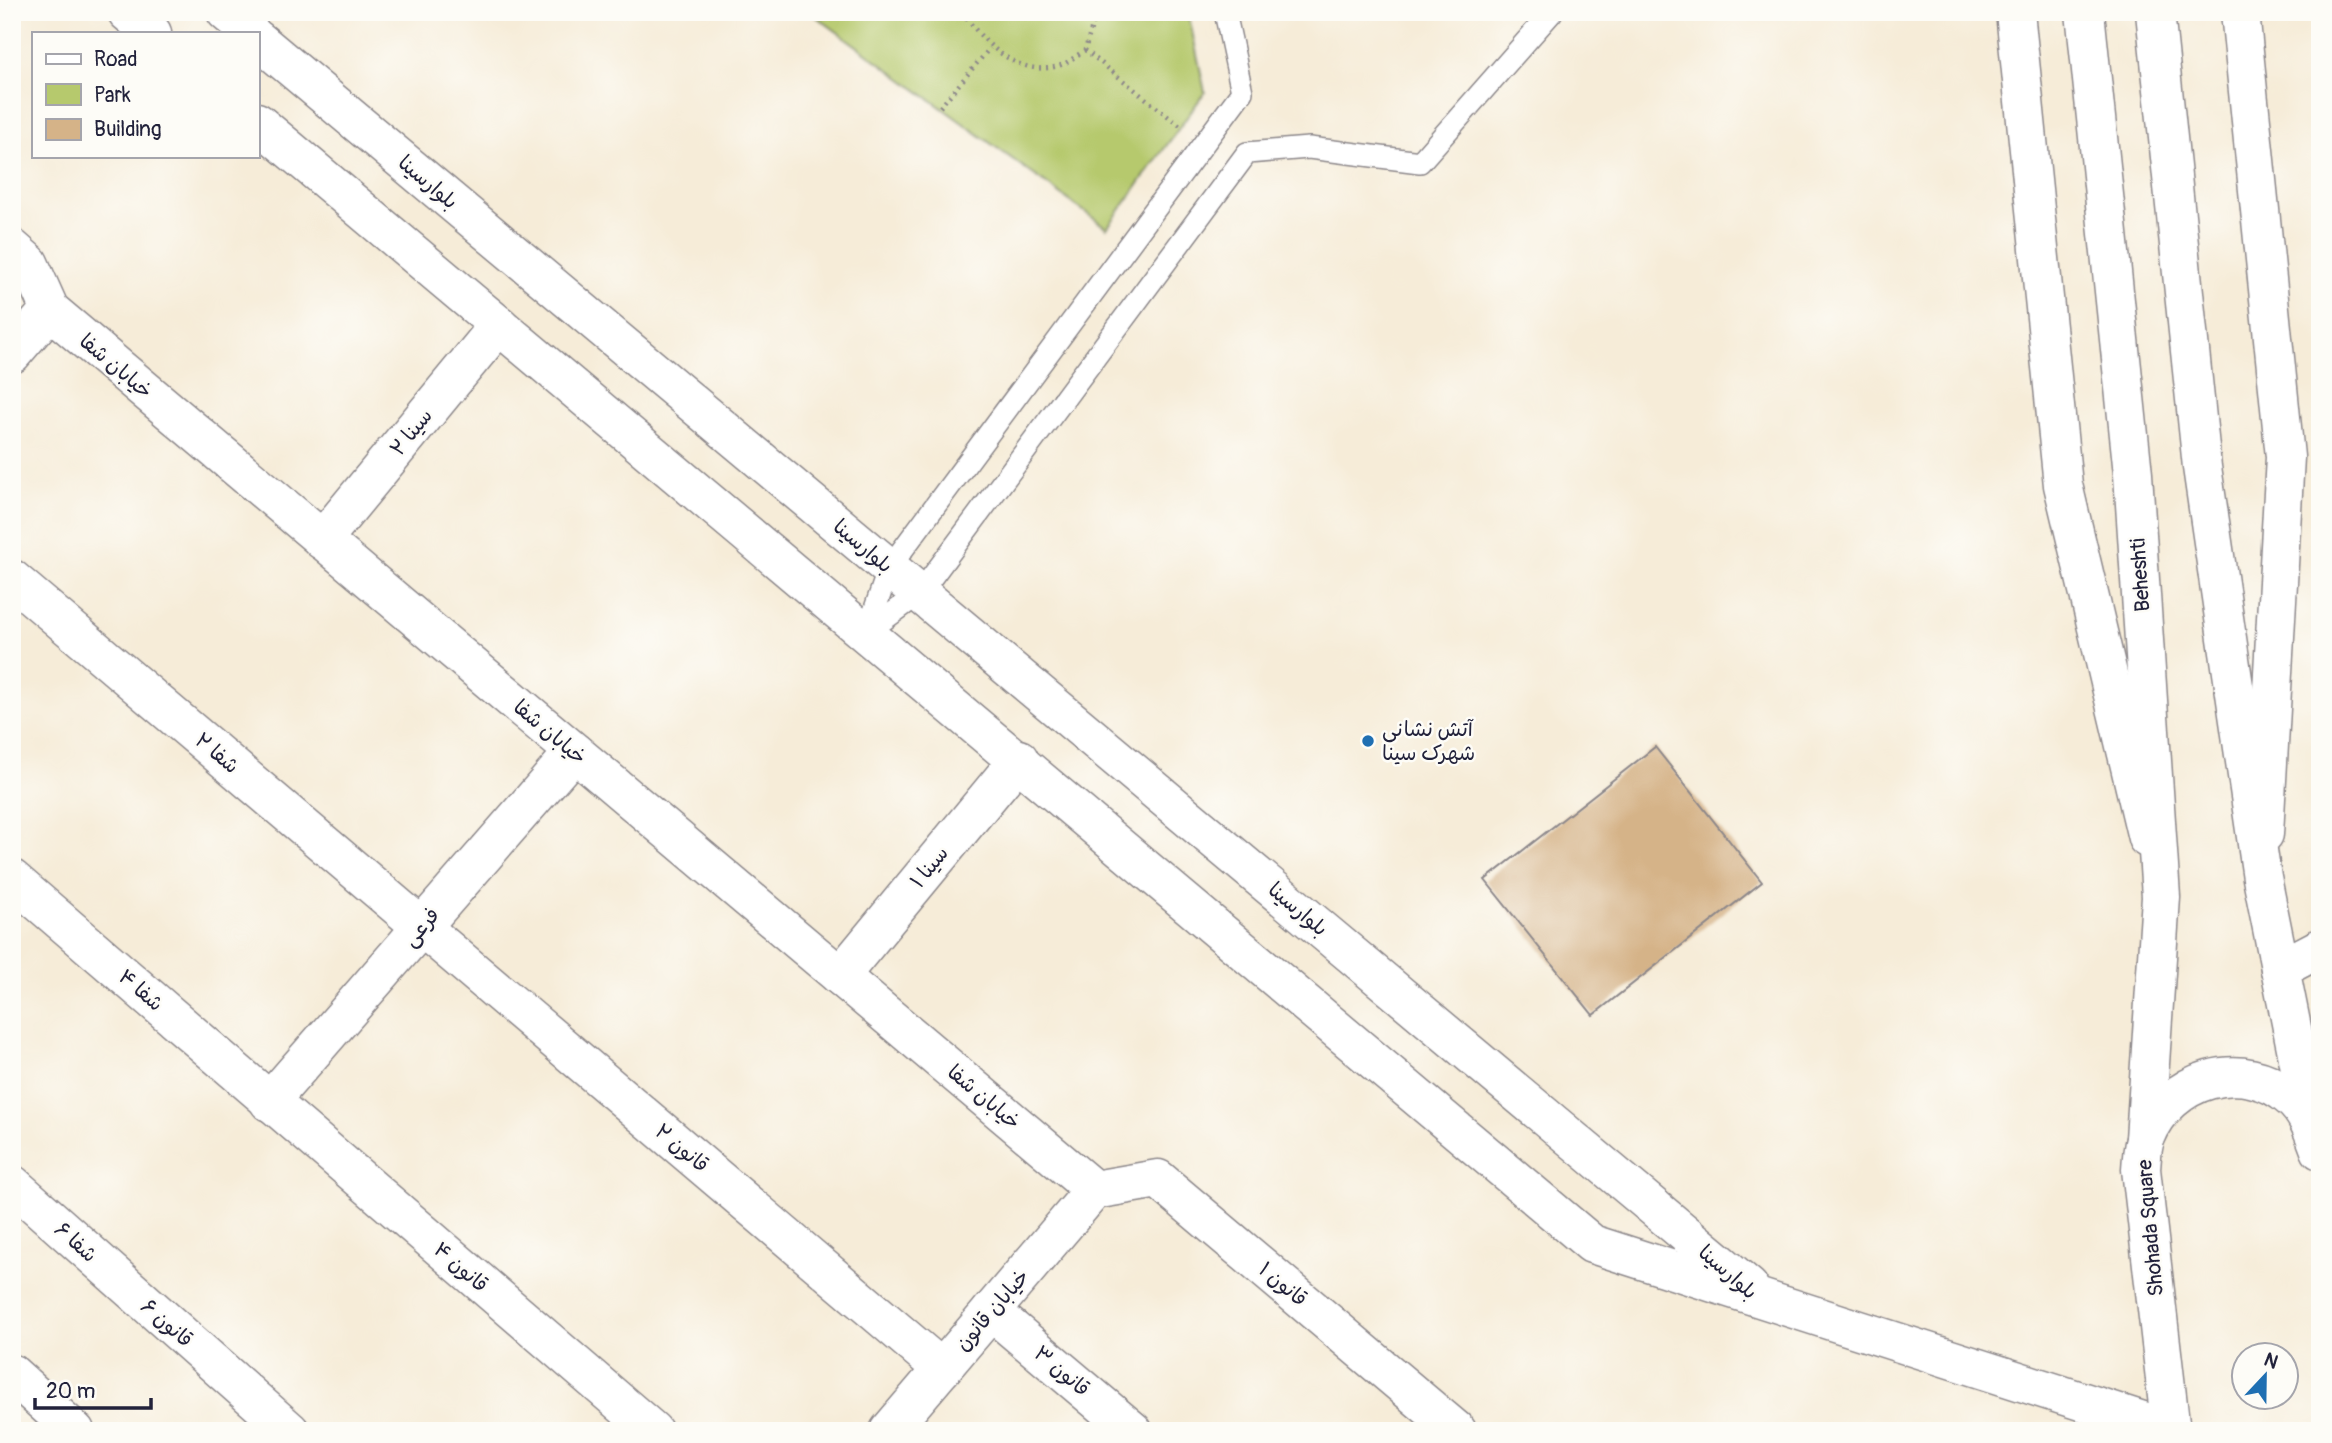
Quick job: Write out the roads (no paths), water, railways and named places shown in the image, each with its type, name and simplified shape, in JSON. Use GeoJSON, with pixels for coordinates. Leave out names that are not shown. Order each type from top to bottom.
{"type":"FeatureCollection","features":[{"type":"Feature","properties":{"kind":"main road"},"geometry":{"type":"LineString","coordinates":[[127,12],[151,32]]}},
{"type":"Feature","properties":{"kind":"main road"},"geometry":{"type":"LineString","coordinates":[[226,12],[250,32]]}},
{"type":"Feature","properties":{"kind":"main road"},"geometry":{"type":"LineString","coordinates":[[2015,12],[2063,485],[2161,897]]}},
{"type":"Feature","properties":{"kind":"main road","name":"Beheshti"},"geometry":{"type":"LineString","coordinates":[[2085,12],[2133,474],[2161,897],[2145,1139]]}},
{"type":"Feature","properties":{"kind":"main road"},"geometry":{"type":"LineString","coordinates":[[2155,12],[2202,467],[2262,878],[2315,1137]]}},
{"type":"Feature","properties":{"kind":"main road"},"geometry":{"type":"LineString","coordinates":[[2240,12],[2286,457],[2262,878]]}},
{"type":"Feature","properties":{"kind":"main road","name":"بلوارسینا"},"geometry":{"type":"LineString","coordinates":[[259,41],[1764,1300]]}},
{"type":"Feature","properties":{"kind":"main road","name":"بلوارسینا"},"geometry":{"type":"LineString","coordinates":[[259,123],[1592,1244],[1764,1300]]}},
{"type":"Feature","properties":{"kind":"main road"},"geometry":{"type":"LineString","coordinates":[[12,248],[29,263],[50,310],[12,354]]}},
{"type":"Feature","properties":{"kind":"main road","name":"خیابان شفا"},"geometry":{"type":"LineString","coordinates":[[50,310],[1094,1190]]}},
{"type":"Feature","properties":{"kind":"main road","name":"سینا ۲"},"geometry":{"type":"LineString","coordinates":[[322,540],[499,325]]}},
{"type":"Feature","properties":{"kind":"main road","name":"شفا ۲"},"geometry":{"type":"LineString","coordinates":[[12,579],[422,927]]}},
{"type":"Feature","properties":{"kind":"main road","name":"فرعی"},"geometry":{"type":"LineString","coordinates":[[269,1102],[574,752]]}},
{"type":"Feature","properties":{"kind":"main road","name":"سینا ۱"},"geometry":{"type":"LineString","coordinates":[[840,976],[1018,759]]}},
{"type":"Feature","properties":{"kind":"main road","name":"شفا ۴"},"geometry":{"type":"LineString","coordinates":[[12,878],[269,1102]]}},
{"type":"Feature","properties":{"kind":"main road","name":"قانون ۲"},"geometry":{"type":"LineString","coordinates":[[422,927],[942,1369]]}},
{"type":"Feature","properties":{"kind":"main road"},"geometry":{"type":"LineString","coordinates":[[2280,969],[2320,948]]}},
{"type":"Feature","properties":{"kind":"main road","name":"Shohada Square"},"geometry":{"type":"LineString","coordinates":[[2171,1430],[2141,1169],[2145,1139],[2158,1112],[2180,1091],[2207,1079],[2237,1075],[2267,1083],[2292,1099],[2315,1137]]}},
{"type":"Feature","properties":{"kind":"main road","name":"قانون ۴"},"geometry":{"type":"LineString","coordinates":[[269,1102],[653,1431]]}},
{"type":"Feature","properties":{"kind":"main road","name":"قانون ۱"},"geometry":{"type":"LineString","coordinates":[[1094,1190],[1158,1179],[1457,1431]]}},
{"type":"Feature","properties":{"kind":"main road","name":"شفا ۶"},"geometry":{"type":"LineString","coordinates":[[12,1184],[108,1271]]}},
{"type":"Feature","properties":{"kind":"main road","name":"خیابان قانون"},"geometry":{"type":"LineString","coordinates":[[889,1431],[1094,1190]]}},
{"type":"Feature","properties":{"kind":"main road","name":"قانون ۶"},"geometry":{"type":"LineString","coordinates":[[108,1271],[290,1431]]}},
{"type":"Feature","properties":{"kind":"main road"},"geometry":{"type":"LineString","coordinates":[[1764,1300],[2171,1430]]}},
{"type":"Feature","properties":{"kind":"main road","name":"قانون ۳"},"geometry":{"type":"LineString","coordinates":[[991,1311],[1133,1431]]}},
{"type":"Feature","properties":{"kind":"main road"},"geometry":{"type":"LineString","coordinates":[[12,1374],[75,1431]]}},
{"type":"Feature","properties":{"kind":"lane"},"geometry":{"type":"LineString","coordinates":[[867,632],[889,568],[1241,92],[1225,12]]}},
{"type":"Feature","properties":{"kind":"lane"},"geometry":{"type":"LineString","coordinates":[[867,632],[920,593],[1247,153],[1309,148],[1420,162],[1552,12]]}},
{"type":"Feature","properties":{"kind":"place","name":"آتش نشانی شهرک سینا"},"geometry":{"type":"Point","coordinates":[1368,741]}}]}
